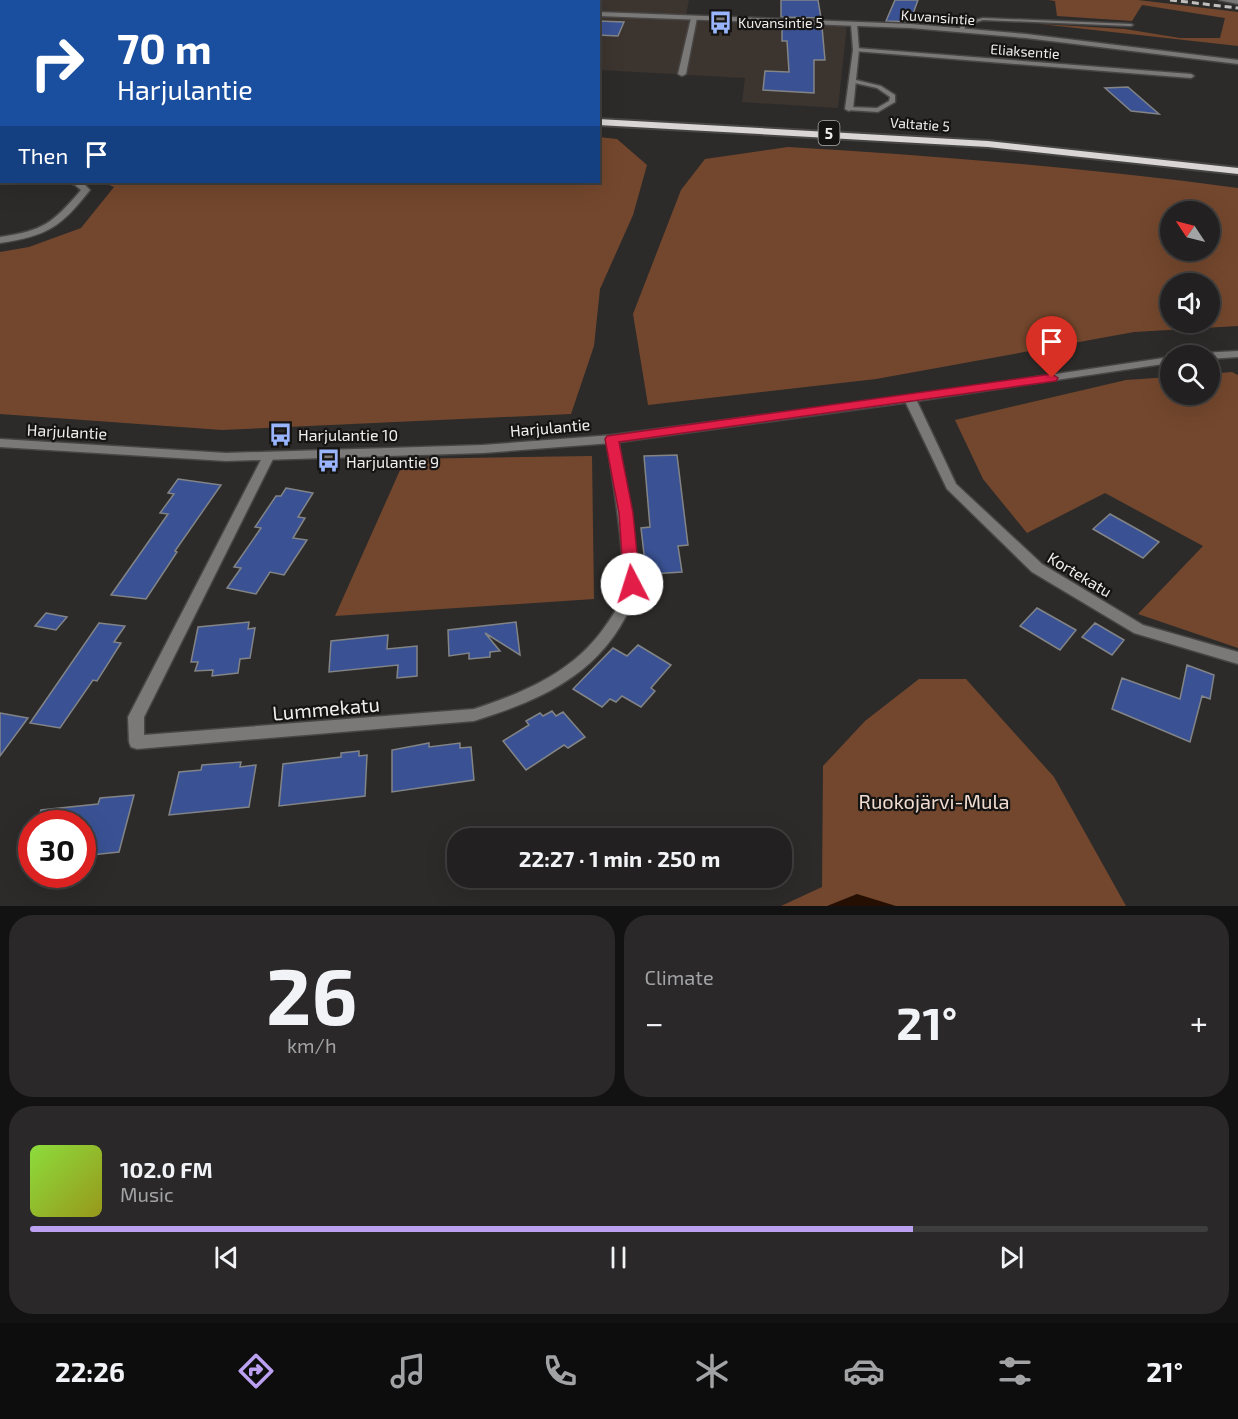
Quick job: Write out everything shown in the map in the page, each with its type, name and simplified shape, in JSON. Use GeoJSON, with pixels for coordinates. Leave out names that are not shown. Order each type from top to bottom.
{"type":"FeatureCollection","features":[{"type":"Feature","properties":{"kind":"highway","name":"Valtatie 5"},"geometry":{"type":"LineString","coordinates":[[600,112],[986,133],[1234,160]]}},
{"type":"Feature","properties":{"kind":"highway","name":"Valtatie 5"},"geometry":{"type":"LineString","coordinates":[[600,122],[988,144],[1238,171]]}},
{"type":"Feature","properties":{"kind":"street"},"geometry":{"type":"LineString","coordinates":[[1222,0],[1238,2]]}},
{"type":"Feature","properties":{"kind":"street","name":"Kuvansintie"},"geometry":{"type":"LineString","coordinates":[[600,14],[961,30],[1238,62]]}},
{"type":"Feature","properties":{"kind":"street"},"geometry":{"type":"LineString","coordinates":[[682,74],[694,18]]}},
{"type":"Feature","properties":{"kind":"street"},"geometry":{"type":"LineString","coordinates":[[849,109],[856,50],[854,24]]}},
{"type":"Feature","properties":{"kind":"street"},"geometry":{"type":"LineString","coordinates":[[0,240],[28,237],[55,226],[86,190],[78,183]]}},
{"type":"Feature","properties":{"kind":"street"},"geometry":{"type":"LineString","coordinates":[[1220,355],[1238,354]]}},
{"type":"Feature","properties":{"kind":"street","name":"Harjulantie"},"geometry":{"type":"LineString","coordinates":[[0,443],[226,457],[483,449],[612,439],[910,399],[1160,362]]}},
{"type":"Feature","properties":{"kind":"street","name":"Kortekatu"},"geometry":{"type":"LineString","coordinates":[[910,399],[951,486],[1037,568],[1139,629],[1238,658]]}},
{"type":"Feature","properties":{"kind":"street","name":"Lummekatu"},"geometry":{"type":"LineString","coordinates":[[269,455],[136,717],[137,742],[474,715],[514,703],[549,687],[581,666],[605,640],[622,611],[632,584],[626,513],[612,439]]}},
{"type":"Feature","properties":{"kind":"lane"},"geometry":{"type":"LineString","coordinates":[[961,30],[964,24],[983,19],[1131,25]]}},
{"type":"Feature","properties":{"kind":"lane","name":"Eliaksentie"},"geometry":{"type":"LineString","coordinates":[[856,50],[1191,76]]}},
{"type":"Feature","properties":{"kind":"lane"},"geometry":{"type":"LineString","coordinates":[[849,109],[878,110],[892,102],[893,96],[879,87],[852,81]]}},
{"type":"Feature","properties":{"kind":"shaded area"},"geometry":{"type":"Polygon","coordinates":[[[600,0],[689,0],[685,21],[847,25],[838,108],[742,102],[745,78],[600,70],[600,0]]]}},
{"type":"Feature","properties":{"kind":"shaded area"},"geometry":{"type":"Polygon","coordinates":[[[857,894],[896,906],[827,906],[857,894]]]}},
{"type":"Feature","properties":{"kind":"green space"},"geometry":{"type":"Polygon","coordinates":[[[1048,0],[1138,0],[1238,12],[1238,46],[1040,24],[1125,29],[1180,38],[1220,38],[1225,18],[1142,5],[1132,21],[1057,16],[1055,1],[1048,0]]]}},
{"type":"Feature","properties":{"kind":"green space"},"geometry":{"type":"Polygon","coordinates":[[[600,137],[617,139],[647,165],[633,215],[600,289],[594,346],[571,414],[222,430],[0,414],[0,252],[29,247],[81,228],[114,187],[104,183],[600,183],[600,137]]]}},
{"type":"Feature","properties":{"kind":"green space"},"geometry":{"type":"Polygon","coordinates":[[[788,147],[1013,163],[1238,188],[1238,326],[1220,327],[1220,273],[1160,273],[1160,330],[1134,332],[876,379],[648,405],[633,314],[681,190],[705,159],[788,147]]]}},
{"type":"Feature","properties":{"kind":"green space"},"geometry":{"type":"Polygon","coordinates":[[[1232,372],[1238,375],[1238,648],[1138,614],[1203,546],[1105,493],[1027,533],[983,479],[955,420],[1126,380],[1160,378],[1160,405],[1220,405],[1220,373],[1232,372]]]}},
{"type":"Feature","properties":{"kind":"green space"},"geometry":{"type":"Polygon","coordinates":[[[592,456],[594,599],[335,616],[405,459],[592,456]]]}},
{"type":"Feature","properties":{"kind":"green space","name":"Ruokojärvi-Mula"},"geometry":{"type":"Polygon","coordinates":[[[919,679],[966,679],[1054,777],[1126,906],[781,906],[822,887],[823,766],[865,721],[919,679]]]}},
{"type":"Feature","properties":{"kind":"building"},"geometry":{"type":"Polygon","coordinates":[[[781,0],[818,0],[821,18],[781,17],[781,0]]]}},
{"type":"Feature","properties":{"kind":"building"},"geometry":{"type":"Polygon","coordinates":[[[895,0],[918,0],[910,22],[886,21],[895,0]]]}},
{"type":"Feature","properties":{"kind":"building"},"geometry":{"type":"Polygon","coordinates":[[[600,21],[624,22],[618,36],[600,35],[600,21]]]}},
{"type":"Feature","properties":{"kind":"building"},"geometry":{"type":"Polygon","coordinates":[[[782,25],[822,27],[825,60],[814,60],[814,93],[763,90],[765,71],[789,72],[787,41],[782,41],[782,25]]]}},
{"type":"Feature","properties":{"kind":"building"},"geometry":{"type":"Polygon","coordinates":[[[1128,87],[1159,114],[1131,111],[1105,88],[1128,87]]]}},
{"type":"Feature","properties":{"kind":"building"},"geometry":{"type":"Polygon","coordinates":[[[677,455],[688,545],[678,546],[682,572],[651,574],[650,563],[645,563],[641,528],[650,527],[644,456],[677,455]]]}},
{"type":"Feature","properties":{"kind":"building"},"geometry":{"type":"Polygon","coordinates":[[[178,479],[221,485],[175,551],[177,552],[146,599],[111,595],[168,514],[160,513],[174,494],[168,493],[178,479]]]}},
{"type":"Feature","properties":{"kind":"building"},"geometry":{"type":"Polygon","coordinates":[[[286,488],[313,493],[298,517],[305,518],[293,538],[307,540],[284,575],[270,572],[256,594],[227,588],[241,568],[234,567],[261,528],[255,527],[276,496],[281,496],[286,488]]]}},
{"type":"Feature","properties":{"kind":"building"},"geometry":{"type":"Polygon","coordinates":[[[1110,514],[1159,542],[1143,558],[1093,529],[1110,514]]]}},
{"type":"Feature","properties":{"kind":"building"},"geometry":{"type":"Polygon","coordinates":[[[1037,608],[1076,630],[1060,650],[1020,626],[1037,608]]]}},
{"type":"Feature","properties":{"kind":"building"},"geometry":{"type":"Polygon","coordinates":[[[46,613],[67,617],[56,630],[35,626],[46,613]]]}},
{"type":"Feature","properties":{"kind":"building"},"geometry":{"type":"Polygon","coordinates":[[[249,622],[248,629],[255,628],[250,658],[240,659],[238,673],[212,676],[213,670],[195,671],[198,662],[191,662],[198,627],[249,622]]]}},
{"type":"Feature","properties":{"kind":"building"},"geometry":{"type":"Polygon","coordinates":[[[516,622],[520,655],[485,633],[500,651],[490,652],[490,657],[469,659],[469,653],[449,656],[448,630],[516,622]]]}},
{"type":"Feature","properties":{"kind":"building"},"geometry":{"type":"Polygon","coordinates":[[[99,623],[125,626],[114,642],[121,643],[97,681],[93,680],[60,728],[30,723],[99,623]]]}},
{"type":"Feature","properties":{"kind":"building"},"geometry":{"type":"Polygon","coordinates":[[[1095,623],[1124,640],[1112,655],[1082,637],[1095,623]]]}},
{"type":"Feature","properties":{"kind":"building"},"geometry":{"type":"Polygon","coordinates":[[[388,635],[387,649],[417,646],[417,676],[397,678],[398,665],[329,672],[331,641],[388,635]]]}},
{"type":"Feature","properties":{"kind":"building"},"geometry":{"type":"Polygon","coordinates":[[[638,645],[671,665],[651,688],[655,691],[641,707],[622,696],[616,702],[610,699],[602,707],[573,689],[613,648],[627,656],[638,645]]]}},
{"type":"Feature","properties":{"kind":"building"},"geometry":{"type":"Polygon","coordinates":[[[1187,665],[1214,675],[1210,699],[1202,696],[1190,742],[1112,709],[1122,678],[1180,699],[1187,665]]]}},
{"type":"Feature","properties":{"kind":"building"},"geometry":{"type":"Polygon","coordinates":[[[552,711],[556,716],[563,712],[585,737],[568,748],[564,745],[526,770],[503,741],[529,725],[526,721],[540,713],[543,716],[552,711]]]}},
{"type":"Feature","properties":{"kind":"building"},"geometry":{"type":"Polygon","coordinates":[[[0,713],[28,718],[0,756],[0,713]]]}},
{"type":"Feature","properties":{"kind":"building"},"geometry":{"type":"Polygon","coordinates":[[[429,743],[429,747],[460,743],[460,748],[471,747],[474,780],[392,792],[392,750],[429,743]]]}},
{"type":"Feature","properties":{"kind":"building"},"geometry":{"type":"Polygon","coordinates":[[[359,751],[359,756],[367,755],[365,796],[279,806],[283,764],[341,757],[341,753],[359,751]]]}},
{"type":"Feature","properties":{"kind":"building"},"geometry":{"type":"Polygon","coordinates":[[[241,762],[240,767],[256,765],[249,807],[169,815],[179,772],[201,770],[202,765],[241,762]]]}},
{"type":"Feature","properties":{"kind":"building"},"geometry":{"type":"Polygon","coordinates":[[[134,795],[119,852],[96,854],[96,810],[41,810],[98,804],[100,798],[134,795]]]}},
{"type":"Feature","properties":{"kind":"railway"},"geometry":{"type":"LineString","coordinates":[[1170,0],[1238,8]]}},
{"type":"Feature","properties":{"kind":"place","name":"Kuvansintie 5"},"geometry":{"type":"Point","coordinates":[720,22]}},
{"type":"Feature","properties":{"kind":"place","name":"Harjulantie 10"},"geometry":{"type":"Point","coordinates":[280,434]}},
{"type":"Feature","properties":{"kind":"place","name":"Harjulantie 9"},"geometry":{"type":"Point","coordinates":[328,461]}},
{"type":"Feature","properties":{"kind":"route"},"geometry":{"type":"LineString","coordinates":[[632,584],[626,513],[612,439],[1052,378]]}}]}
